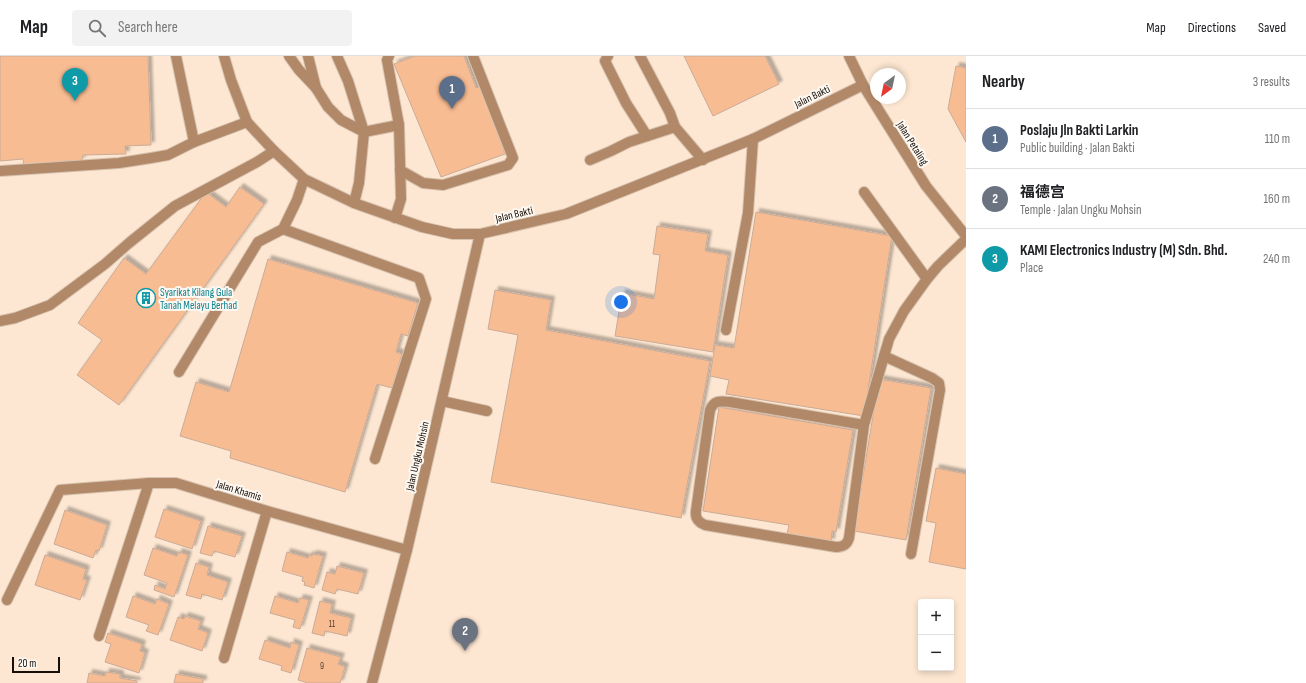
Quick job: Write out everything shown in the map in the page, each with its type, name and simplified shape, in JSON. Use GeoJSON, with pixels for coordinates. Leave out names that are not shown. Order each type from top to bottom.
{"type":"FeatureCollection","features":[{"type":"Feature","properties":{"kind":"street"},"geometry":{"type":"LineString","coordinates":[[176,56],[194,142]]}},
{"type":"Feature","properties":{"kind":"street","name":"Jalan Bakti"},"geometry":{"type":"LineString","coordinates":[[224,56],[231,80],[248,122],[274,151],[304,179],[354,203],[422,227],[453,234],[480,234],[566,214],[753,139],[863,85]]}},
{"type":"Feature","properties":{"kind":"street"},"geometry":{"type":"LineString","coordinates":[[289,56],[299,70],[316,88],[328,107],[341,120],[364,132],[399,126]]}},
{"type":"Feature","properties":{"kind":"street"},"geometry":{"type":"LineString","coordinates":[[308,56],[316,88]]}},
{"type":"Feature","properties":{"kind":"street"},"geometry":{"type":"LineString","coordinates":[[337,56],[348,81],[364,132],[359,183],[354,203]]}},
{"type":"Feature","properties":{"kind":"street"},"geometry":{"type":"LineString","coordinates":[[389,56],[387,60],[399,126],[400,199],[395,218]]}},
{"type":"Feature","properties":{"kind":"street"},"geometry":{"type":"LineString","coordinates":[[400,170],[424,183],[443,185],[508,165],[513,158],[473,56]]}},
{"type":"Feature","properties":{"kind":"street"},"geometry":{"type":"LineString","coordinates":[[608,56],[605,61],[626,103],[647,136]]}},
{"type":"Feature","properties":{"kind":"street"},"geometry":{"type":"LineString","coordinates":[[640,56],[670,113],[675,127],[703,160]]}},
{"type":"Feature","properties":{"kind":"street","name":"Jalan Petaling"},"geometry":{"type":"LineString","coordinates":[[849,56],[863,85],[926,186],[966,237]]}},
{"type":"Feature","properties":{"kind":"street"},"geometry":{"type":"LineString","coordinates":[[0,171],[119,162],[168,155],[194,142],[248,122]]}},
{"type":"Feature","properties":{"kind":"street"},"geometry":{"type":"LineString","coordinates":[[590,160],[629,142],[675,127]]}},
{"type":"Feature","properties":{"kind":"street"},"geometry":{"type":"LineString","coordinates":[[726,330],[748,213],[753,139]]}},
{"type":"Feature","properties":{"kind":"street"},"geometry":{"type":"LineString","coordinates":[[0,321],[15,318],[50,305],[105,264],[175,206],[257,162],[274,151]]}},
{"type":"Feature","properties":{"kind":"street"},"geometry":{"type":"LineString","coordinates":[[179,372],[258,242],[283,229],[297,200],[304,179]]}},
{"type":"Feature","properties":{"kind":"street"},"geometry":{"type":"LineString","coordinates":[[864,192],[927,279]]}},
{"type":"Feature","properties":{"kind":"street"},"geometry":{"type":"LineString","coordinates":[[283,229],[419,278],[426,299],[375,459]]}},
{"type":"Feature","properties":{"kind":"street","name":"Jalan Ungku Mohsin"},"geometry":{"type":"LineString","coordinates":[[372,683],[407,550],[480,234]]}},
{"type":"Feature","properties":{"kind":"street"},"geometry":{"type":"LineString","coordinates":[[864,425],[730,402],[719,401],[715,403],[710,410],[696,511],[697,520],[706,525],[836,547],[844,545],[848,542],[864,425],[890,339],[904,311],[927,279],[966,237]]}},
{"type":"Feature","properties":{"kind":"street"},"geometry":{"type":"LineString","coordinates":[[884,356],[932,378],[939,383],[940,390],[911,554]]}},
{"type":"Feature","properties":{"kind":"street"},"geometry":{"type":"LineString","coordinates":[[442,401],[487,411]]}},
{"type":"Feature","properties":{"kind":"street"},"geometry":{"type":"LineString","coordinates":[[99,636],[149,483]]}},
{"type":"Feature","properties":{"kind":"street","name":"Jalan Khamis"},"geometry":{"type":"LineString","coordinates":[[7,600],[60,490],[149,483],[176,483],[267,511],[407,550]]}},
{"type":"Feature","properties":{"kind":"street"},"geometry":{"type":"LineString","coordinates":[[224,658],[267,511]]}},
{"type":"Feature","properties":{"kind":"building"},"geometry":{"type":"Polygon","coordinates":[[[0,56],[148,56],[151,145],[125,146],[126,154],[83,155],[82,160],[24,165],[23,159],[0,161],[0,56]]]}},
{"type":"Feature","properties":{"kind":"building"},"geometry":{"type":"Polygon","coordinates":[[[415,56],[464,56],[476,88],[482,86],[505,154],[441,177],[394,64],[415,56]]]}},
{"type":"Feature","properties":{"kind":"building"},"geometry":{"type":"Polygon","coordinates":[[[684,56],[765,56],[779,84],[713,116],[684,56]]]}},
{"type":"Feature","properties":{"kind":"building"},"geometry":{"type":"Polygon","coordinates":[[[956,66],[966,68],[966,142],[948,109],[956,66]]]}},
{"type":"Feature","properties":{"kind":"building","name":"Syarikat Kilang Gula Tanah Melayu Berhad"},"geometry":{"type":"Polygon","coordinates":[[[240,187],[264,204],[119,405],[77,375],[102,340],[78,323],[124,258],[146,274],[206,192],[226,207],[240,187]]]}},
{"type":"Feature","properties":{"kind":"building"},"geometry":{"type":"Polygon","coordinates":[[[756,212],[892,236],[864,416],[726,394],[729,380],[710,376],[715,345],[734,348],[756,212]]]}},
{"type":"Feature","properties":{"kind":"building"},"geometry":{"type":"Polygon","coordinates":[[[657,226],[708,234],[705,251],[728,255],[713,352],[615,336],[622,293],[654,299],[660,255],[653,254],[657,226]]]}},
{"type":"Feature","properties":{"kind":"building"},"geometry":{"type":"Polygon","coordinates":[[[268,259],[418,303],[408,336],[401,334],[396,352],[402,354],[392,388],[377,384],[345,492],[230,458],[231,451],[180,436],[196,382],[229,392],[268,259]]]}},
{"type":"Feature","properties":{"kind":"building"},"geometry":{"type":"Polygon","coordinates":[[[495,290],[551,300],[546,330],[710,361],[681,518],[491,482],[518,335],[488,329],[495,290]]]}},
{"type":"Feature","properties":{"kind":"building"},"geometry":{"type":"Polygon","coordinates":[[[879,379],[931,388],[906,540],[854,531],[879,379]]]}},
{"type":"Feature","properties":{"kind":"building"},"geometry":{"type":"Polygon","coordinates":[[[719,407],[853,430],[836,532],[832,531],[831,542],[787,534],[789,525],[703,511],[719,407]]]}},
{"type":"Feature","properties":{"kind":"building"},"geometry":{"type":"Polygon","coordinates":[[[936,468],[966,474],[966,569],[929,562],[936,523],[926,521],[936,468]]]}},
{"type":"Feature","properties":{"kind":"building"},"geometry":{"type":"Polygon","coordinates":[[[164,509],[201,521],[192,549],[155,537],[164,509]]]}},
{"type":"Feature","properties":{"kind":"building"},"geometry":{"type":"Polygon","coordinates":[[[65,510],[107,525],[99,551],[96,550],[93,558],[54,544],[65,510]]]}},
{"type":"Feature","properties":{"kind":"building"},"geometry":{"type":"Polygon","coordinates":[[[208,526],[242,536],[235,557],[214,551],[212,556],[200,553],[208,526]]]}},
{"type":"Feature","properties":{"kind":"building"},"geometry":{"type":"Polygon","coordinates":[[[153,548],[177,556],[179,552],[188,555],[174,597],[154,590],[155,585],[165,589],[167,583],[144,575],[153,548]]]}},
{"type":"Feature","properties":{"kind":"building"},"geometry":{"type":"Polygon","coordinates":[[[287,552],[308,558],[309,555],[312,556],[313,554],[323,556],[314,588],[304,585],[305,582],[302,581],[303,577],[282,571],[287,552]]]}},
{"type":"Feature","properties":{"kind":"building"},"geometry":{"type":"Polygon","coordinates":[[[45,555],[86,569],[83,579],[87,580],[80,600],[35,585],[45,555]]]}},
{"type":"Feature","properties":{"kind":"building"},"geometry":{"type":"Polygon","coordinates":[[[196,563],[209,567],[207,575],[228,582],[222,600],[202,594],[201,599],[186,595],[196,563]]]}},
{"type":"Feature","properties":{"kind":"building"},"geometry":{"type":"Polygon","coordinates":[[[337,566],[364,573],[358,594],[337,589],[335,594],[322,590],[327,572],[335,574],[337,566]]]}},
{"type":"Feature","properties":{"kind":"building"},"geometry":{"type":"Polygon","coordinates":[[[133,596],[155,604],[157,599],[169,604],[158,635],[146,631],[149,625],[126,617],[133,596]]]}},
{"type":"Feature","properties":{"kind":"building"},"geometry":{"type":"Polygon","coordinates":[[[275,596],[298,603],[300,598],[309,600],[300,629],[293,627],[295,620],[270,613],[275,596]]]}},
{"type":"Feature","properties":{"kind":"building"},"geometry":{"type":"Polygon","coordinates":[[[320,601],[332,604],[330,613],[351,618],[347,636],[325,631],[324,636],[312,633],[320,601]]]}},
{"type":"Feature","properties":{"kind":"building"},"geometry":{"type":"Polygon","coordinates":[[[185,616],[201,621],[198,629],[208,633],[202,651],[170,640],[178,617],[184,619],[185,616]]]}},
{"type":"Feature","properties":{"kind":"building"},"geometry":{"type":"Polygon","coordinates":[[[108,633],[142,644],[140,651],[145,653],[139,673],[105,662],[111,644],[105,642],[108,633]]]}},
{"type":"Feature","properties":{"kind":"building"},"geometry":{"type":"Polygon","coordinates":[[[265,640],[290,648],[291,642],[299,645],[291,673],[281,670],[282,666],[259,659],[265,640]]]}},
{"type":"Feature","properties":{"kind":"building"},"geometry":{"type":"Polygon","coordinates":[[[307,648],[341,657],[338,664],[345,667],[340,683],[308,683],[298,680],[307,648]]]}},
{"type":"Feature","properties":{"kind":"building"},"geometry":{"type":"Polygon","coordinates":[[[106,672],[120,674],[120,678],[137,681],[137,683],[87,683],[89,673],[105,676],[106,672]]]}},
{"type":"Feature","properties":{"kind":"building"},"geometry":{"type":"Polygon","coordinates":[[[176,674],[203,679],[203,683],[174,683],[176,674]]]}},
{"type":"Feature","properties":{"kind":"place","name":"KAMI Electronics Industry (M) Sdn. Bhd."},"geometry":{"type":"Point","coordinates":[75,101]}},
{"type":"Feature","properties":{"kind":"place","name":"Poslaju Jln Bakti Larkin"},"geometry":{"type":"Point","coordinates":[452,109]}},
{"type":"Feature","properties":{"kind":"place","name":"Syarikat Kilang Gula Tanah Melayu Berhad"},"geometry":{"type":"Point","coordinates":[146,298]}},
{"type":"Feature","properties":{"kind":"place","name":"福德宫"},"geometry":{"type":"Point","coordinates":[465,651]}}]}
